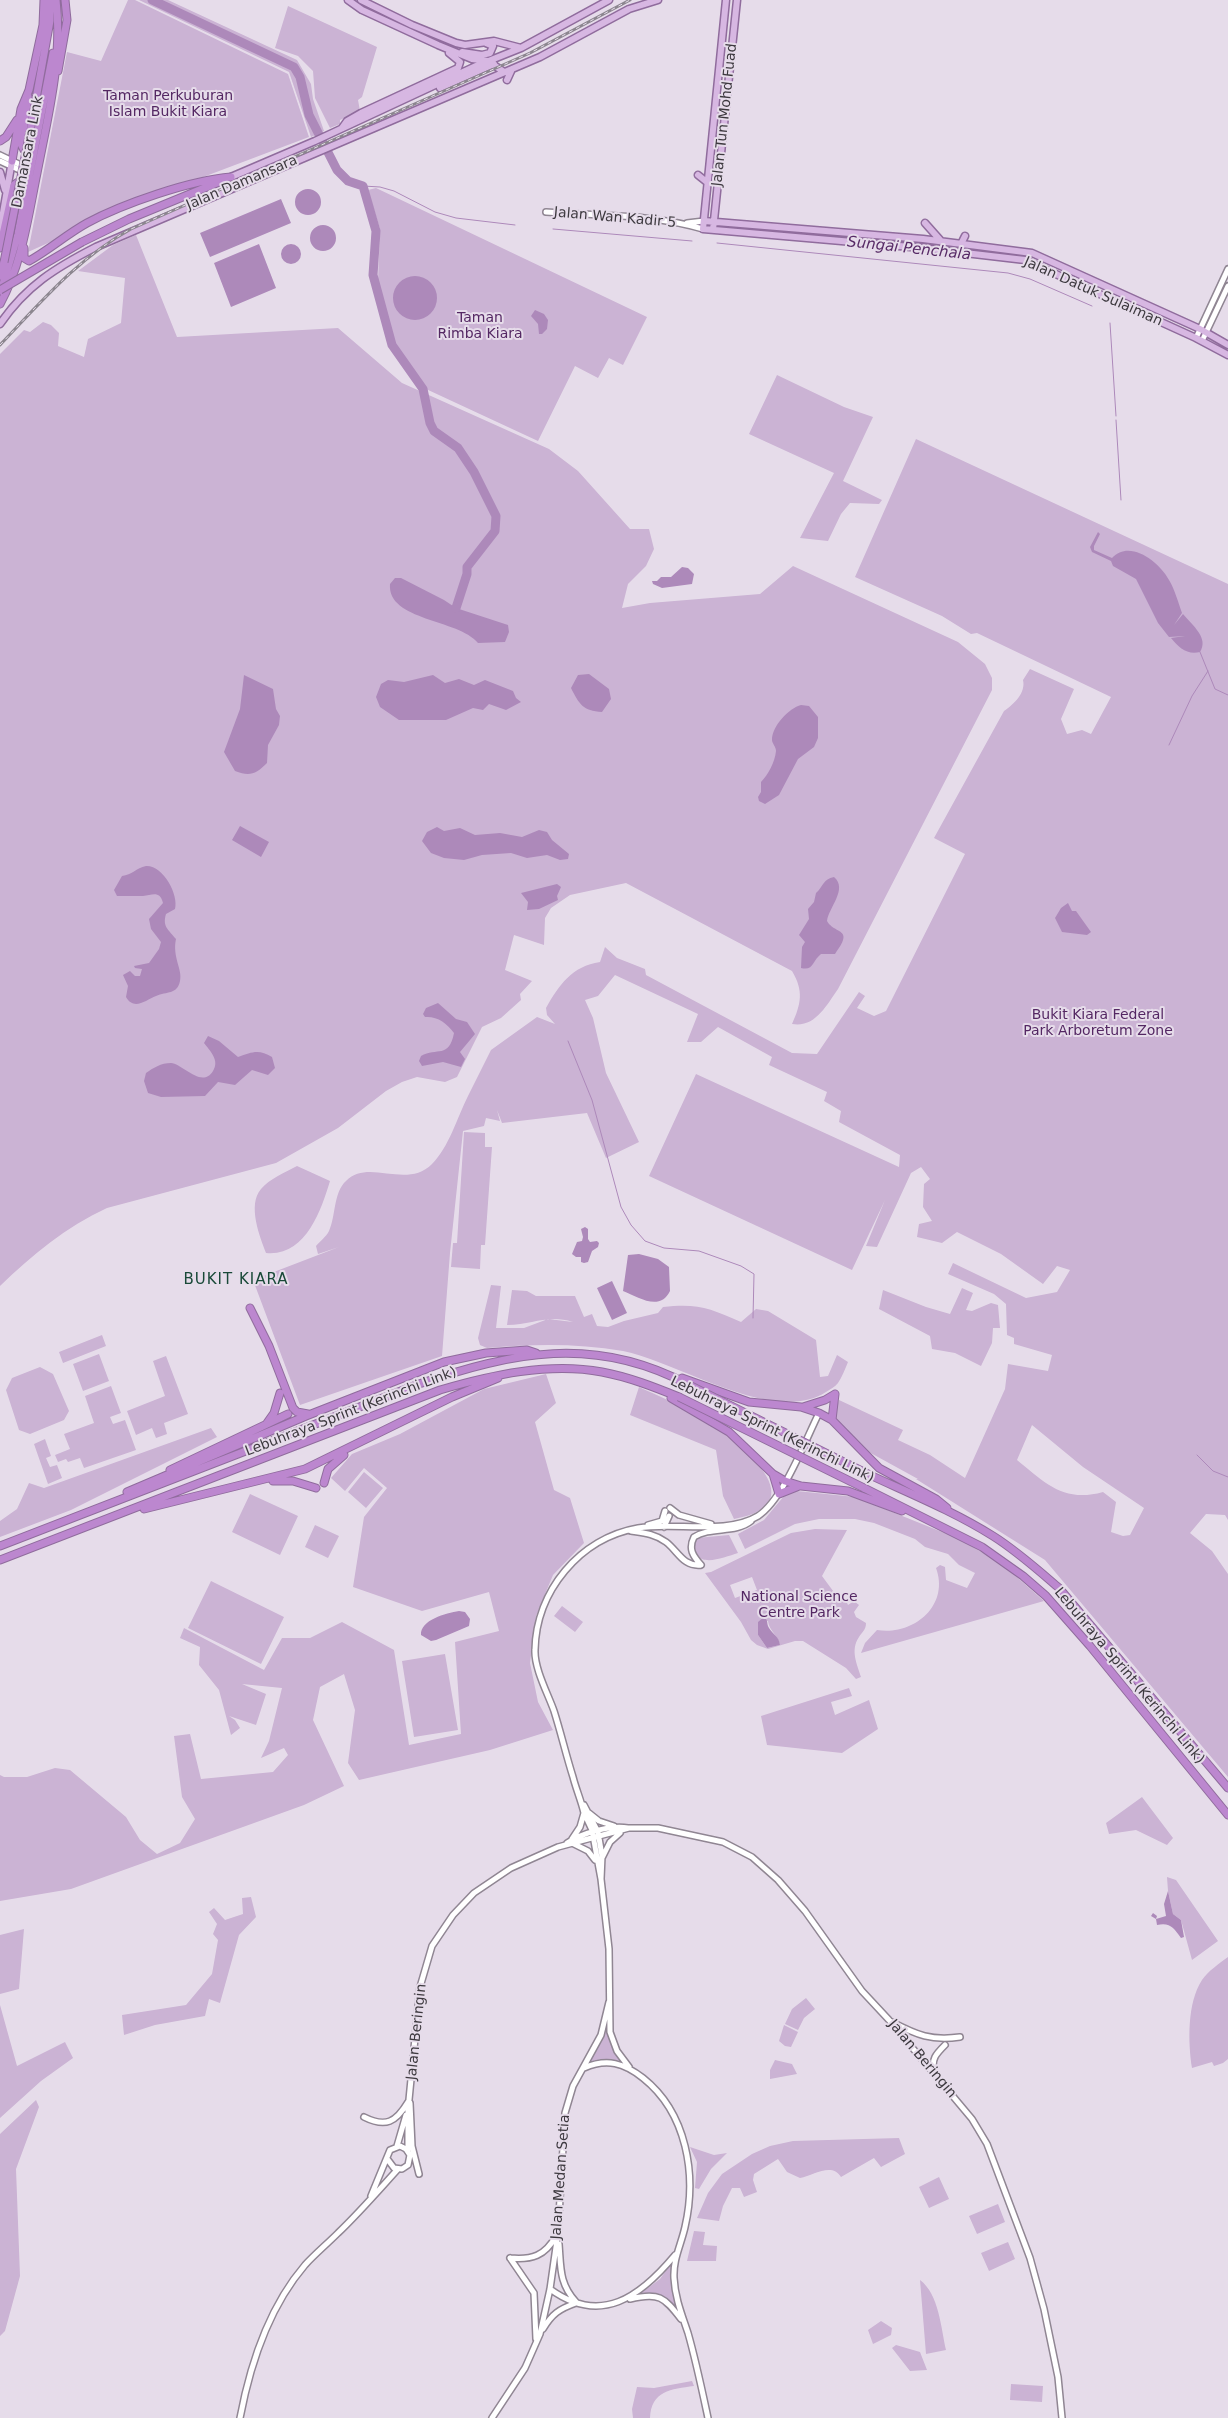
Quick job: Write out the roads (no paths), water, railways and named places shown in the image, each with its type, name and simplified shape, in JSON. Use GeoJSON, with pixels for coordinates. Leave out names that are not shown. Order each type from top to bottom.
{"type":"FeatureCollection","features":[{"type":"Feature","properties":{"kind":"highway"},"geometry":{"type":"LineString","coordinates":[[34,145],[30,151],[24,150],[21,144],[29,90],[43,25],[44,0]]}},
{"type":"Feature","properties":{"kind":"highway","name":"Damansara Link"},"geometry":{"type":"LineString","coordinates":[[0,276],[30,132],[50,21],[50,0]]}},
{"type":"Feature","properties":{"kind":"highway","name":"Damansara Link"},"geometry":{"type":"LineString","coordinates":[[0,304],[16,268],[24,235],[54,81],[58,17],[56,0]]}},
{"type":"Feature","properties":{"kind":"highway"},"geometry":{"type":"LineString","coordinates":[[54,81],[61,62],[67,20],[65,0]]}},
{"type":"Feature","properties":{"kind":"highway"},"geometry":{"type":"LineString","coordinates":[[0,294],[11,263],[58,17]]}},
{"type":"Feature","properties":{"kind":"highway"},"geometry":{"type":"LineString","coordinates":[[0,141],[14,128],[29,90]]}},
{"type":"Feature","properties":{"kind":"highway"},"geometry":{"type":"LineString","coordinates":[[12,163],[21,109]]}},
{"type":"Feature","properties":{"kind":"highway"},"geometry":{"type":"LineString","coordinates":[[24,235],[24,258],[29,261],[86,223],[141,200],[208,180],[231,177]]}},
{"type":"Feature","properties":{"kind":"highway"},"geometry":{"type":"LineString","coordinates":[[0,290],[82,242],[129,219],[231,177]]}},
{"type":"Feature","properties":{"kind":"highway"},"geometry":{"type":"LineString","coordinates":[[0,248],[14,185],[18,182],[24,183],[26,191]]}},
{"type":"Feature","properties":{"kind":"highway"},"geometry":{"type":"LineString","coordinates":[[250,1308],[270,1346],[293,1408],[297,1412],[311,1414]]}},
{"type":"Feature","properties":{"kind":"highway"},"geometry":{"type":"LineString","coordinates":[[100,1507],[113,1498],[160,1477],[311,1414],[444,1362],[486,1353],[527,1350],[540,1353]]}},
{"type":"Feature","properties":{"kind":"highway","name":"Lebuhraya Sprint (Kerinchi Link)"},"geometry":{"type":"LineString","coordinates":[[0,1546],[419,1384],[470,1367],[540,1353],[599,1355],[674,1377],[870,1475],[960,1517],[994,1536],[1033,1565],[1059,1588],[1228,1788]]}},
{"type":"Feature","properties":{"kind":"highway","name":"Lebuhraya Sprint (Kerinchi Link)"},"geometry":{"type":"LineString","coordinates":[[0,1560],[440,1390],[480,1378],[533,1370],[582,1370],[635,1380],[679,1397],[959,1535],[1003,1560],[1046,1596],[1090,1646],[1228,1815]]}},
{"type":"Feature","properties":{"kind":"highway"},"geometry":{"type":"LineString","coordinates":[[115,1516],[305,1469],[349,1449],[452,1396],[512,1374]]}},
{"type":"Feature","properties":{"kind":"highway"},"geometry":{"type":"LineString","coordinates":[[674,1377],[688,1379],[749,1402],[801,1407],[819,1413],[832,1420],[879,1468],[936,1499],[960,1517]]}},
{"type":"Feature","properties":{"kind":"highway"},"geometry":{"type":"LineString","coordinates":[[635,1380],[718,1424],[745,1444],[773,1474],[785,1481],[801,1486],[848,1491],[862,1495],[959,1535]]}},
{"type":"Feature","properties":{"kind":"highway"},"geometry":{"type":"LineString","coordinates":[[267,1424],[274,1413],[280,1393]]}},
{"type":"Feature","properties":{"kind":"highway"},"geometry":{"type":"LineString","coordinates":[[801,1407],[825,1400],[834,1394],[832,1420]]}},
{"type":"Feature","properties":{"kind":"highway"},"geometry":{"type":"LineString","coordinates":[[160,1477],[175,1467],[288,1414]]}},
{"type":"Feature","properties":{"kind":"highway"},"geometry":{"type":"LineString","coordinates":[[324,1483],[324,1478],[331,1465],[349,1449]]}},
{"type":"Feature","properties":{"kind":"highway"},"geometry":{"type":"LineString","coordinates":[[773,1474],[779,1494],[790,1488],[801,1486]]}},
{"type":"Feature","properties":{"kind":"highway"},"geometry":{"type":"LineString","coordinates":[[263,1480],[293,1481],[316,1488]]}},
{"type":"Feature","properties":{"kind":"main road"},"geometry":{"type":"LineString","coordinates":[[348,0],[362,10],[448,50],[472,59],[491,63],[504,72]]}},
{"type":"Feature","properties":{"kind":"main road"},"geometry":{"type":"LineString","coordinates":[[360,0],[448,40],[464,44],[494,41],[521,48]]}},
{"type":"Feature","properties":{"kind":"main road","name":"Jalan Damansara"},"geometry":{"type":"LineString","coordinates":[[231,177],[342,129],[476,66],[491,63],[609,0]]}},
{"type":"Feature","properties":{"kind":"main road","name":"Jalan Damansara"},"geometry":{"type":"LineString","coordinates":[[0,324],[17,302],[38,280],[59,266],[148,224],[540,57],[629,9],[658,0]]}},
{"type":"Feature","properties":{"kind":"main road"},"geometry":{"type":"LineString","coordinates":[[722,0],[726,4]]}},
{"type":"Feature","properties":{"kind":"main road","name":"Jalan Tun Mohd Fuad"},"geometry":{"type":"LineString","coordinates":[[713,230],[737,0]]}},
{"type":"Feature","properties":{"kind":"main road","name":"Jalan Tun Mohd Fuad"},"geometry":{"type":"LineString","coordinates":[[703,229],[726,4]]}},
{"type":"Feature","properties":{"kind":"main road"},"geometry":{"type":"LineString","coordinates":[[448,50],[474,54],[490,53],[493,46],[485,43]]}},
{"type":"Feature","properties":{"kind":"main road"},"geometry":{"type":"LineString","coordinates":[[342,129],[346,122],[361,113],[458,68],[460,62],[438,45]]}},
{"type":"Feature","properties":{"kind":"main road"},"geometry":{"type":"LineString","coordinates":[[398,103],[491,63]]}},
{"type":"Feature","properties":{"kind":"main road"},"geometry":{"type":"LineString","coordinates":[[453,71],[476,66]]}},
{"type":"Feature","properties":{"kind":"main road"},"geometry":{"type":"LineString","coordinates":[[507,80],[513,68]]}},
{"type":"Feature","properties":{"kind":"main road"},"geometry":{"type":"LineString","coordinates":[[698,175],[708,180],[714,158],[720,152]]}},
{"type":"Feature","properties":{"kind":"main road"},"geometry":{"type":"LineString","coordinates":[[0,230],[12,163]]}},
{"type":"Feature","properties":{"kind":"main road"},"geometry":{"type":"LineString","coordinates":[[0,172],[6,196]]}},
{"type":"Feature","properties":{"kind":"main road"},"geometry":{"type":"LineString","coordinates":[[715,209],[717,214],[730,222]]}},
{"type":"Feature","properties":{"kind":"main road","name":"Jalan Datuk Sulaiman"},"geometry":{"type":"LineString","coordinates":[[704,221],[941,241],[1032,253],[1203,331],[1228,345]]}},
{"type":"Feature","properties":{"kind":"main road"},"geometry":{"type":"LineString","coordinates":[[925,222],[941,241]]}},
{"type":"Feature","properties":{"kind":"main road","name":"Jalan Datuk Sulaiman"},"geometry":{"type":"LineString","coordinates":[[703,229],[932,249],[1025,260],[1199,339],[1228,355]]}},
{"type":"Feature","properties":{"kind":"main road"},"geometry":{"type":"LineString","coordinates":[[961,244],[965,236]]}},
{"type":"Feature","properties":{"kind":"street"},"geometry":{"type":"LineString","coordinates":[[0,155],[30,171]]}},
{"type":"Feature","properties":{"kind":"street"},"geometry":{"type":"LineString","coordinates":[[0,161],[12,163]]}},
{"type":"Feature","properties":{"kind":"street","name":"Jalan Wan Kadir 5"},"geometry":{"type":"LineString","coordinates":[[546,212],[684,224],[703,229]]}},
{"type":"Feature","properties":{"kind":"street","name":"Jalan Wan Kadir 5"},"geometry":{"type":"LineString","coordinates":[[684,224],[704,221]]}},
{"type":"Feature","properties":{"kind":"street"},"geometry":{"type":"LineString","coordinates":[[1203,331],[1228,269]]}},
{"type":"Feature","properties":{"kind":"street"},"geometry":{"type":"LineString","coordinates":[[1199,339],[1228,286]]}},
{"type":"Feature","properties":{"kind":"street"},"geometry":{"type":"LineString","coordinates":[[628,1531],[656,1536],[668,1544],[682,1560],[697,1566],[701,1565],[691,1549],[694,1537],[703,1531],[741,1528],[768,1508],[779,1494],[819,1413]]}},
{"type":"Feature","properties":{"kind":"street"},"geometry":{"type":"LineString","coordinates":[[668,1512],[708,1522],[712,1525]]}},
{"type":"Feature","properties":{"kind":"street"},"geometry":{"type":"LineString","coordinates":[[664,1527],[668,1512]]}},
{"type":"Feature","properties":{"kind":"street"},"geometry":{"type":"LineString","coordinates":[[631,2069],[613,2043],[610,2032],[608,1949],[596,1835],[585,1812],[535,1651],[541,1613],[559,1576],[578,1557],[596,1543],[659,1522],[668,1512]]}},
{"type":"Feature","properties":{"kind":"street"},"geometry":{"type":"LineString","coordinates":[[638,1528],[712,1525],[740,1522],[756,1517]]}},
{"type":"Feature","properties":{"kind":"street"},"geometry":{"type":"LineString","coordinates":[[585,1812],[599,1821],[621,1829],[610,1842],[599,1862]]}},
{"type":"Feature","properties":{"kind":"street"},"geometry":{"type":"LineString","coordinates":[[585,1812],[580,1827],[571,1842],[588,1851],[599,1862]]}},
{"type":"Feature","properties":{"kind":"street","name":"Jalan Beringin"},"geometry":{"type":"LineString","coordinates":[[408,2151],[408,2110],[420,1987],[432,1946],[453,1915],[480,1888],[511,1868],[571,1842],[621,1829],[658,1828],[691,1833],[723,1842],[752,1857],[778,1880],[805,1911],[862,1991],[889,2020],[972,2119],[987,2144],[1030,2258],[1044,2309],[1058,2377],[1062,2418]]}},
{"type":"Feature","properties":{"kind":"street","name":"Jalan Medan Setia"},"geometry":{"type":"LineString","coordinates":[[540,2334],[550,2289],[558,2233],[565,2113],[573,2086],[601,2035],[609,2002]]}},
{"type":"Feature","properties":{"kind":"street"},"geometry":{"type":"LineString","coordinates":[[889,2020],[917,2035],[940,2040],[960,2037]]}},
{"type":"Feature","properties":{"kind":"street"},"geometry":{"type":"LineString","coordinates":[[935,2075],[932,2064],[934,2056],[945,2045]]}},
{"type":"Feature","properties":{"kind":"street"},"geometry":{"type":"LineString","coordinates":[[584,2068],[603,2062],[620,2064],[631,2069],[646,2081],[668,2104],[676,2119],[684,2143],[690,2189],[685,2228],[675,2254],[675,2289],[702,2387],[708,2418]]}},
{"type":"Feature","properties":{"kind":"street"},"geometry":{"type":"LineString","coordinates":[[364,2117],[376,2123],[392,2120],[401,2114],[409,2100]]}},
{"type":"Feature","properties":{"kind":"street"},"geometry":{"type":"LineString","coordinates":[[409,2100],[412,2107],[412,2146],[420,2174]]}},
{"type":"Feature","properties":{"kind":"street","name":"Jalan Beringin"},"geometry":{"type":"LineString","coordinates":[[397,2146],[408,2110]]}},
{"type":"Feature","properties":{"kind":"street"},"geometry":{"type":"LineString","coordinates":[[368,2202],[388,2160],[390,2150],[397,2146],[408,2151],[409,2163],[404,2168],[398,2169],[391,2166],[388,2160]]}},
{"type":"Feature","properties":{"kind":"street"},"geometry":{"type":"LineString","coordinates":[[240,2418],[246,2389],[256,2358],[285,2294],[306,2264],[398,2169]]}},
{"type":"Feature","properties":{"kind":"street"},"geometry":{"type":"LineString","coordinates":[[558,2233],[562,2281],[566,2291],[576,2302]]}},
{"type":"Feature","properties":{"kind":"street"},"geometry":{"type":"LineString","coordinates":[[536,2342],[534,2293],[510,2258],[524,2259],[543,2254],[558,2233]]}},
{"type":"Feature","properties":{"kind":"street"},"geometry":{"type":"LineString","coordinates":[[626,2300],[647,2284],[675,2254]]}},
{"type":"Feature","properties":{"kind":"street"},"geometry":{"type":"LineString","coordinates":[[550,2289],[568,2300],[595,2306],[647,2296],[661,2298],[671,2306],[684,2324]]}},
{"type":"Feature","properties":{"kind":"street"},"geometry":{"type":"LineString","coordinates":[[492,2418],[525,2368],[536,2342],[551,2315],[576,2302]]}},
{"type":"Feature","properties":{"kind":"waterway"},"geometry":{"type":"LineString","coordinates":[[152,0],[294,67],[300,77],[309,115],[337,170],[348,181],[363,186],[376,231],[373,275],[392,345],[423,389],[430,423],[434,431],[458,448],[474,472],[496,516],[495,531],[467,567],[467,574],[456,608]]}},
{"type":"Feature","properties":{"kind":"waterway","name":"Sungai Penchala"},"geometry":{"type":"LineString","coordinates":[[363,186],[380,187],[394,191],[435,212],[456,218],[515,225]]}},
{"type":"Feature","properties":{"kind":"waterway","name":"Sungai Penchala"},"geometry":{"type":"LineString","coordinates":[[553,229],[692,241]]}},
{"type":"Feature","properties":{"kind":"waterway","name":"Sungai Penchala"},"geometry":{"type":"LineString","coordinates":[[717,243],[1008,273],[1030,279],[1092,306]]}},
{"type":"Feature","properties":{"kind":"waterway","name":"Sungai Penchala"},"geometry":{"type":"LineString","coordinates":[[1110,323],[1116,416]]}},
{"type":"Feature","properties":{"kind":"waterway","name":"Sungai Penchala"},"geometry":{"type":"LineString","coordinates":[[1116,420],[1121,500]]}},
{"type":"Feature","properties":{"kind":"waterway","name":"Sungai Penchala"},"geometry":{"type":"LineString","coordinates":[[1200,652],[1215,689],[1228,695]]}},
{"type":"Feature","properties":{"kind":"waterway"},"geometry":{"type":"LineString","coordinates":[[1169,745],[1192,696],[1208,671]]}},
{"type":"Feature","properties":{"kind":"waterway"},"geometry":{"type":"LineString","coordinates":[[568,1041],[592,1100],[621,1207],[631,1225],[645,1241],[664,1248],[699,1251],[741,1266],[754,1274],[753,1318]]}},
{"type":"Feature","properties":{"kind":"waterway"},"geometry":{"type":"LineString","coordinates":[[1197,1455],[1213,1471],[1228,1477]]}},
{"type":"Feature","properties":{"kind":"railway"},"geometry":{"type":"LineString","coordinates":[[0,345],[45,297],[77,267],[94,253],[131,229],[530,53],[630,0]]}},
{"type":"Feature","properties":{"kind":"district","name":"BUKIT KIARA"},"geometry":{"type":"Point","coordinates":[236,1280]}},
{"type":"Feature","properties":{"kind":"park label","name":"Taman Perkuburan Islam Bukit Kiara"},"geometry":{"type":"Point","coordinates":[168,104]}},
{"type":"Feature","properties":{"kind":"park label","name":"Taman Rimba Kiara"},"geometry":{"type":"Point","coordinates":[480,326]}},
{"type":"Feature","properties":{"kind":"park label","name":"Bukit Kiara Federal Park Arboretum Zone"},"geometry":{"type":"Point","coordinates":[1098,1024]}},
{"type":"Feature","properties":{"kind":"park label","name":"National Science Centre Park"},"geometry":{"type":"Point","coordinates":[799,1605]}}]}
